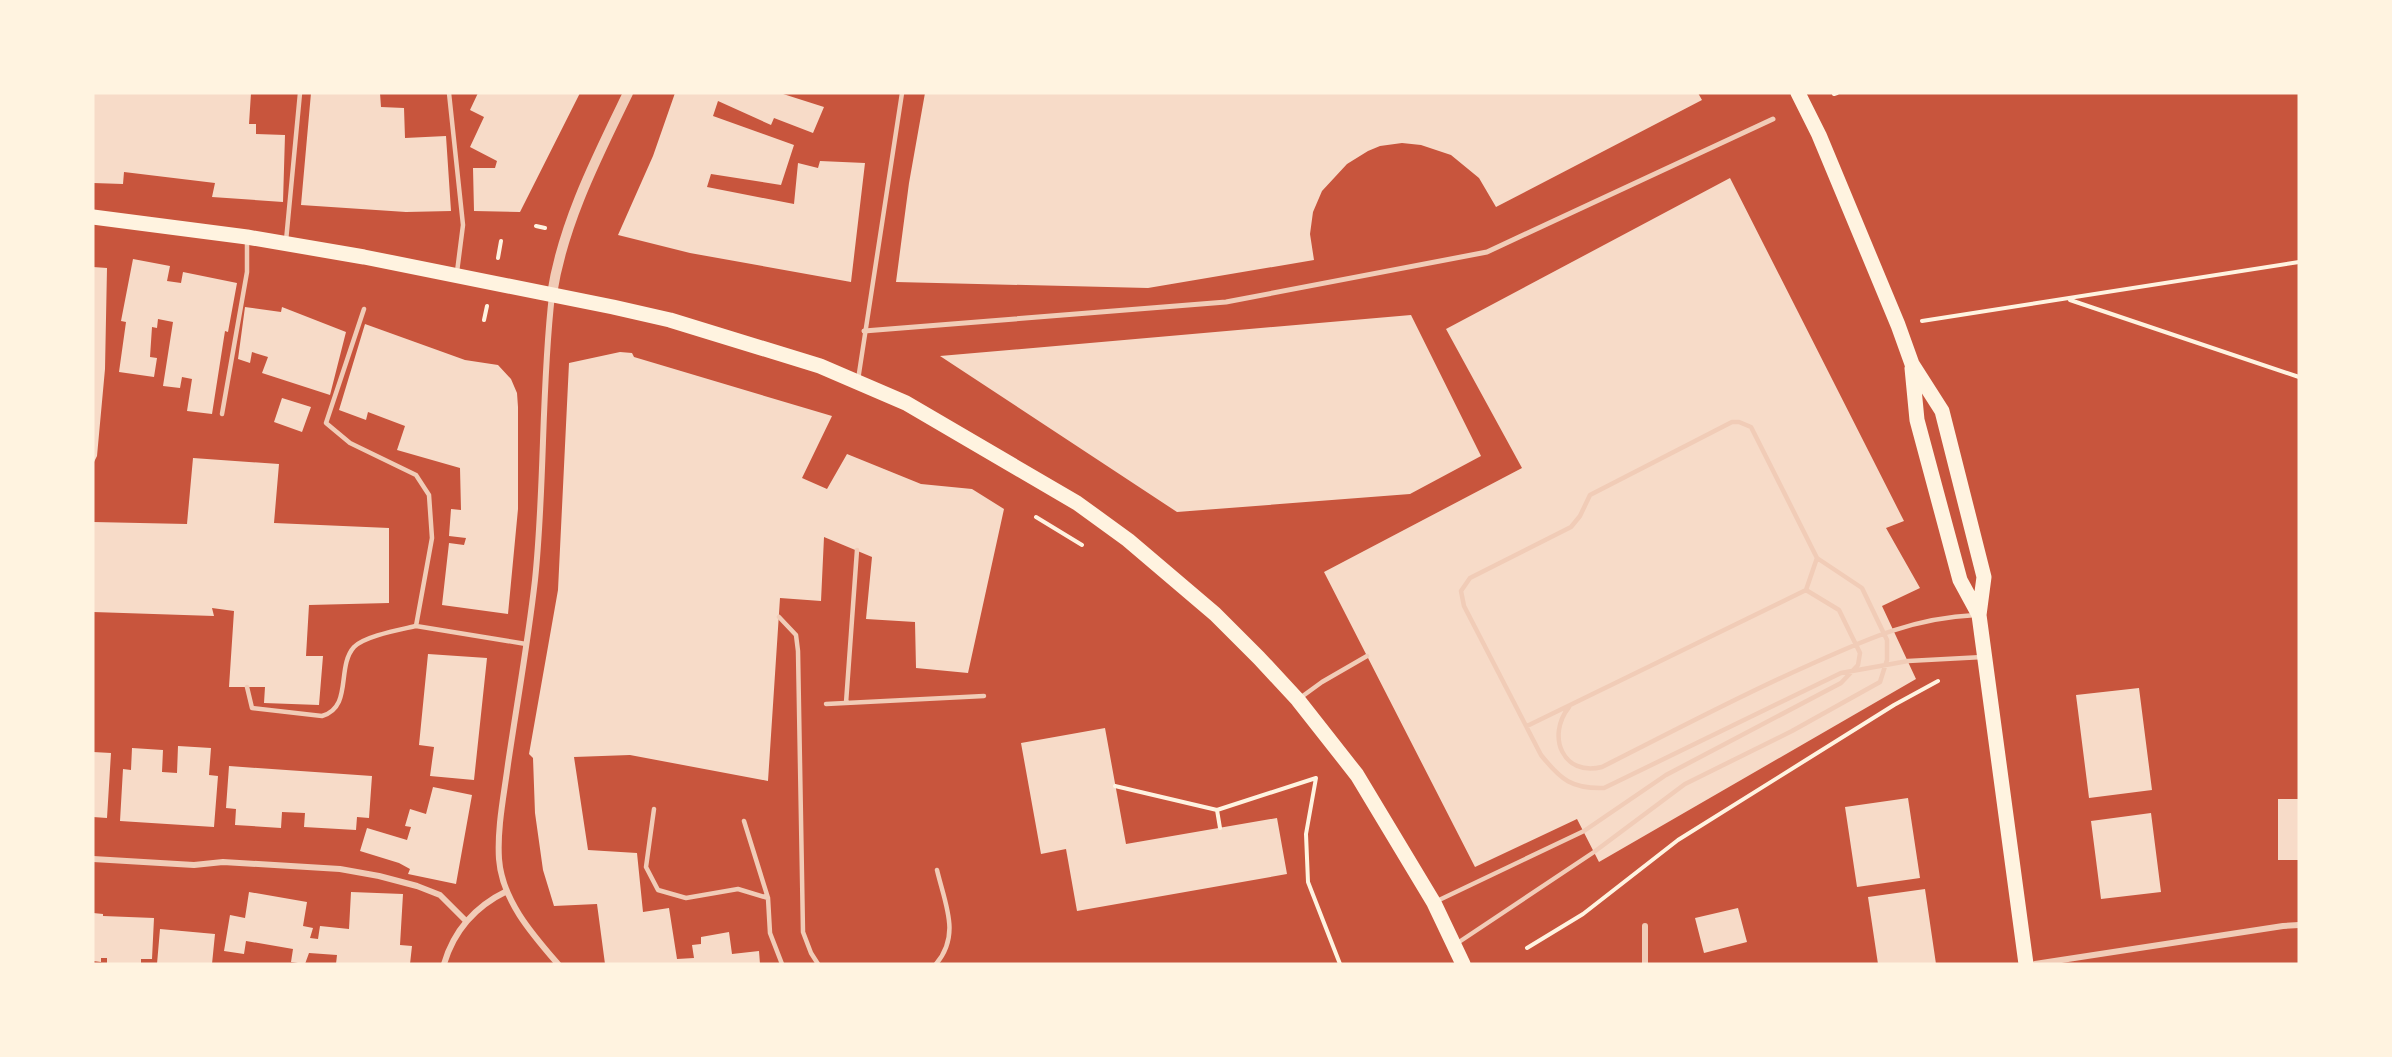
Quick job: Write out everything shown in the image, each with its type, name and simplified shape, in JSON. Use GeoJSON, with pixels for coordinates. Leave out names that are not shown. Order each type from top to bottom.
{"type":"FeatureCollection","features":[{"type":"Feature","properties":{"kind":"main road"},"geometry":{"type":"LineString","coordinates":[[1798,93],[1819,135],[1898,325],[1911,364],[1917,420],[1960,580],[1979,615]]}},
{"type":"Feature","properties":{"kind":"main road"},"geometry":{"type":"LineString","coordinates":[[93,217],[247,237],[552,294],[670,320],[819,366],[858,380],[906,403],[1077,503],[1128,540],[1215,614],[1298,700],[1357,775],[1434,903],[1463,964]]}},
{"type":"Feature","properties":{"kind":"main road"},"geometry":{"type":"LineString","coordinates":[[1911,364],[1942,411],[1984,576],[1979,615],[2026,964]]}},
{"type":"Feature","properties":{"kind":"street"},"geometry":{"type":"LineString","coordinates":[[558,964],[529,928],[507,891],[499,859],[501,815],[526,644],[541,513],[545,356],[552,294],[577,204],[628,93]]}},
{"type":"Feature","properties":{"kind":"street"},"geometry":{"type":"LineString","coordinates":[[864,331],[1226,302],[1487,252],[1773,119]]}},
{"type":"Feature","properties":{"kind":"street"},"geometry":{"type":"LineString","coordinates":[[93,859],[194,865],[223,861],[350,871],[398,881],[440,895],[466,921]]}},
{"type":"Feature","properties":{"kind":"street"},"geometry":{"type":"LineString","coordinates":[[444,964],[457,932],[466,921],[487,902],[507,891]]}},
{"type":"Feature","properties":{"kind":"street"},"geometry":{"type":"LineString","coordinates":[[1645,926],[1645,964]]}},
{"type":"Feature","properties":{"kind":"street"},"geometry":{"type":"LineString","coordinates":[[2035,964],[2283,926],[2299,926]]}},
{"type":"Feature","properties":{"kind":"lane"},"geometry":{"type":"LineString","coordinates":[[286,244],[300,93]]}},
{"type":"Feature","properties":{"kind":"lane"},"geometry":{"type":"LineString","coordinates":[[449,93],[463,225],[456,277]]}},
{"type":"Feature","properties":{"kind":"lane"},"geometry":{"type":"LineString","coordinates":[[858,380],[902,93]]}},
{"type":"Feature","properties":{"kind":"lane"},"geometry":{"type":"LineString","coordinates":[[222,414],[247,272],[247,237]]}},
{"type":"Feature","properties":{"kind":"lane"},"geometry":{"type":"LineString","coordinates":[[364,309],[326,423],[350,443],[416,475],[429,495],[432,538],[416,626]]}},
{"type":"Feature","properties":{"kind":"lane"},"geometry":{"type":"LineString","coordinates":[[1454,945],[1594,852],[1685,784],[1792,731],[1880,682],[1887,660],[1887,640],[1862,588],[1817,558],[1750,427],[1732,422],[1590,495],[1580,516],[1571,526],[1470,578],[1461,591],[1464,606],[1541,755],[1552,769],[1568,782],[1585,788],[1604,788],[1841,673],[1908,661],[1985,657]]}},
{"type":"Feature","properties":{"kind":"lane"},"geometry":{"type":"LineString","coordinates":[[846,703],[857,550]]}},
{"type":"Feature","properties":{"kind":"lane"},"geometry":{"type":"LineString","coordinates":[[1527,726],[1806,590],[1817,558]]}},
{"type":"Feature","properties":{"kind":"lane"},"geometry":{"type":"LineString","coordinates":[[1434,903],[1584,831],[1666,775],[1840,683],[1858,665],[1860,653],[1839,610],[1806,590]]}},
{"type":"Feature","properties":{"kind":"lane"},"geometry":{"type":"LineString","coordinates":[[1571,705],[1563,715],[1559,727],[1558,739],[1561,751],[1569,762],[1592,770],[1778,678],[1893,628],[1945,616],[1979,615]]}},
{"type":"Feature","properties":{"kind":"lane"},"geometry":{"type":"LineString","coordinates":[[779,616],[796,635],[798,651],[803,932],[818,964]]}},
{"type":"Feature","properties":{"kind":"lane"},"geometry":{"type":"LineString","coordinates":[[248,687],[252,708],[322,716],[335,709],[340,699],[350,653],[355,646],[374,638],[416,626],[526,644]]}},
{"type":"Feature","properties":{"kind":"lane"},"geometry":{"type":"LineString","coordinates":[[1298,700],[1322,682],[1367,656]]}},
{"type":"Feature","properties":{"kind":"lane"},"geometry":{"type":"LineString","coordinates":[[826,704],[984,696]]}},
{"type":"Feature","properties":{"kind":"lane"},"geometry":{"type":"LineString","coordinates":[[654,808],[646,867],[658,890],[686,898],[738,889],[768,898]]}},
{"type":"Feature","properties":{"kind":"lane"},"geometry":{"type":"LineString","coordinates":[[744,821],[768,898],[770,933],[782,964]]}},
{"type":"Feature","properties":{"kind":"lane"},"geometry":{"type":"LineString","coordinates":[[936,964],[947,949],[951,932],[937,870]]}},
{"type":"Feature","properties":{"kind":"path"},"geometry":{"type":"LineString","coordinates":[[1898,325],[2299,262]]}},
{"type":"Feature","properties":{"kind":"path"},"geometry":{"type":"LineString","coordinates":[[2067,299],[2299,377]]}},
{"type":"Feature","properties":{"kind":"path"},"geometry":{"type":"LineString","coordinates":[[1036,517],[1082,545]]}},
{"type":"Feature","properties":{"kind":"path"},"geometry":{"type":"LineString","coordinates":[[1527,948],[1583,914],[1678,840],[1894,705],[1944,678]]}},
{"type":"Feature","properties":{"kind":"path"},"geometry":{"type":"LineString","coordinates":[[1115,786],[1217,810],[1316,778],[1306,834],[1308,882],[1340,964]]}},
{"type":"Feature","properties":{"kind":"path"},"geometry":{"type":"LineString","coordinates":[[1217,810],[1220,828]]}},
{"type":"Feature","properties":{"kind":"building"},"geometry":{"type":"Polygon","coordinates":[[[93,93],[251,93],[249,124],[256,124],[256,134],[285,135],[283,202],[212,197],[215,183],[124,172],[123,184],[93,183],[93,93]]]}},
{"type":"Feature","properties":{"kind":"building"},"geometry":{"type":"Polygon","coordinates":[[[311,93],[380,93],[381,107],[404,108],[405,138],[446,136],[451,211],[406,212],[301,205],[311,93]]]}},
{"type":"Feature","properties":{"kind":"building"},"geometry":{"type":"Polygon","coordinates":[[[478,93],[580,93],[520,212],[474,211],[473,168],[495,168],[497,161],[470,147],[484,117],[470,110],[478,93]]]}},
{"type":"Feature","properties":{"kind":"building"},"geometry":{"type":"Polygon","coordinates":[[[675,93],[780,93],[824,107],[813,133],[774,118],[771,125],[718,101],[713,116],[794,145],[781,185],[711,174],[707,187],[794,204],[798,163],[818,168],[820,161],[865,163],[851,282],[690,253],[618,235],[653,156],[675,93]]]}},
{"type":"Feature","properties":{"kind":"building"},"geometry":{"type":"Polygon","coordinates":[[[925,93],[1698,93],[1702,100],[1496,207],[1479,178],[1451,155],[1421,145],[1402,143],[1380,146],[1347,164],[1322,191],[1313,212],[1310,234],[1314,260],[1148,288],[896,282],[909,183],[925,93]]]}},
{"type":"Feature","properties":{"kind":"building"},"geometry":{"type":"Polygon","coordinates":[[[1730,178],[1904,521],[1886,528],[1920,588],[1882,606],[1916,679],[1599,862],[1577,819],[1475,867],[1324,572],[1522,468],[1446,329],[1730,178]]]}},
{"type":"Feature","properties":{"kind":"building"},"geometry":{"type":"Polygon","coordinates":[[[133,259],[170,266],[167,281],[181,283],[183,272],[237,283],[228,332],[225,331],[212,414],[187,411],[192,379],[182,377],[180,388],[163,386],[173,322],[158,319],[157,328],[152,327],[150,357],[157,358],[154,377],[119,372],[126,322],[121,321],[133,259]]]}},
{"type":"Feature","properties":{"kind":"building"},"geometry":{"type":"Polygon","coordinates":[[[93,267],[107,268],[105,369],[97,456],[93,464],[93,267]]]}},
{"type":"Feature","properties":{"kind":"building"},"geometry":{"type":"Polygon","coordinates":[[[245,307],[281,312],[282,307],[346,332],[330,395],[262,373],[268,357],[252,352],[250,363],[238,359],[245,307]]]}},
{"type":"Feature","properties":{"kind":"building"},"geometry":{"type":"Polygon","coordinates":[[[1411,315],[1481,456],[1410,494],[1177,512],[940,356],[1411,315]]]}},
{"type":"Feature","properties":{"kind":"building"},"geometry":{"type":"Polygon","coordinates":[[[365,324],[465,360],[498,365],[511,379],[517,393],[518,407],[518,509],[508,614],[442,605],[449,543],[464,545],[466,538],[449,536],[451,509],[461,510],[460,468],[397,450],[405,426],[368,412],[366,420],[339,410],[365,324]]]}},
{"type":"Feature","properties":{"kind":"building"},"geometry":{"type":"Polygon","coordinates":[[[620,352],[632,353],[634,357],[832,416],[802,478],[827,489],[847,454],[921,484],[972,489],[1004,509],[968,673],[916,668],[915,622],[866,619],[872,557],[824,537],[821,601],[780,598],[768,781],[630,755],[574,757],[588,850],[637,853],[643,912],[669,908],[677,959],[694,958],[692,945],[701,944],[701,937],[729,932],[732,954],[759,951],[760,964],[605,964],[597,904],[554,906],[543,870],[535,813],[533,758],[529,754],[558,590],[569,363],[620,352]]]}},
{"type":"Feature","properties":{"kind":"building"},"geometry":{"type":"Polygon","coordinates":[[[282,398],[311,407],[302,432],[274,422],[282,398]]]}},
{"type":"Feature","properties":{"kind":"building"},"geometry":{"type":"Polygon","coordinates":[[[193,458],[279,464],[274,523],[389,528],[389,603],[309,605],[306,656],[323,656],[319,705],[264,703],[265,687],[229,687],[234,611],[212,608],[214,616],[93,612],[93,522],[187,524],[193,458]]]}},
{"type":"Feature","properties":{"kind":"building"},"geometry":{"type":"Polygon","coordinates":[[[428,654],[487,658],[474,780],[430,776],[434,747],[419,745],[428,654]]]}},
{"type":"Feature","properties":{"kind":"building"},"geometry":{"type":"Polygon","coordinates":[[[2139,688],[2152,790],[2089,798],[2076,695],[2139,688]]]}},
{"type":"Feature","properties":{"kind":"building"},"geometry":{"type":"Polygon","coordinates":[[[1105,728],[1126,844],[1277,818],[1287,874],[1077,911],[1066,849],[1041,854],[1021,743],[1105,728]]]}},
{"type":"Feature","properties":{"kind":"building"},"geometry":{"type":"Polygon","coordinates":[[[178,746],[211,748],[209,775],[218,776],[214,827],[120,821],[123,769],[131,770],[132,748],[163,750],[162,772],[177,773],[178,746]]]}},
{"type":"Feature","properties":{"kind":"building"},"geometry":{"type":"Polygon","coordinates":[[[93,752],[111,753],[107,818],[93,817],[93,752]]]}},
{"type":"Feature","properties":{"kind":"building"},"geometry":{"type":"Polygon","coordinates":[[[229,766],[372,776],[369,818],[357,817],[356,830],[304,827],[305,813],[282,812],[281,828],[235,825],[236,809],[226,808],[229,766]]]}},
{"type":"Feature","properties":{"kind":"building"},"geometry":{"type":"Polygon","coordinates":[[[433,787],[472,795],[456,884],[408,874],[410,869],[399,863],[360,851],[367,828],[407,840],[411,827],[405,826],[410,809],[426,814],[433,787]]]}},
{"type":"Feature","properties":{"kind":"building"},"geometry":{"type":"Polygon","coordinates":[[[1908,798],[1920,878],[1857,887],[1845,807],[1908,798]]]}},
{"type":"Feature","properties":{"kind":"building"},"geometry":{"type":"Polygon","coordinates":[[[2278,799],[2299,799],[2299,860],[2278,860],[2278,799]]]}},
{"type":"Feature","properties":{"kind":"building"},"geometry":{"type":"Polygon","coordinates":[[[2151,813],[2161,892],[2101,899],[2091,821],[2151,813]]]}},
{"type":"Feature","properties":{"kind":"building"},"geometry":{"type":"Polygon","coordinates":[[[1925,889],[1936,964],[1878,964],[1868,897],[1925,889]]]}},
{"type":"Feature","properties":{"kind":"building"},"geometry":{"type":"Polygon","coordinates":[[[249,892],[307,902],[303,926],[313,928],[310,938],[318,939],[320,926],[349,929],[351,892],[403,894],[400,945],[412,946],[410,964],[336,964],[337,955],[309,953],[305,964],[291,962],[293,949],[246,941],[244,954],[224,951],[230,915],[245,918],[249,892]]]}},
{"type":"Feature","properties":{"kind":"building"},"geometry":{"type":"Polygon","coordinates":[[[1738,908],[1747,942],[1704,953],[1695,918],[1738,908]]]}},
{"type":"Feature","properties":{"kind":"building"},"geometry":{"type":"Polygon","coordinates":[[[93,913],[103,914],[103,916],[154,918],[152,959],[141,959],[141,964],[107,964],[107,958],[101,958],[101,962],[93,961],[93,913]]]}},
{"type":"Feature","properties":{"kind":"building"},"geometry":{"type":"Polygon","coordinates":[[[160,929],[215,934],[212,964],[157,964],[160,929]]]}}]}
